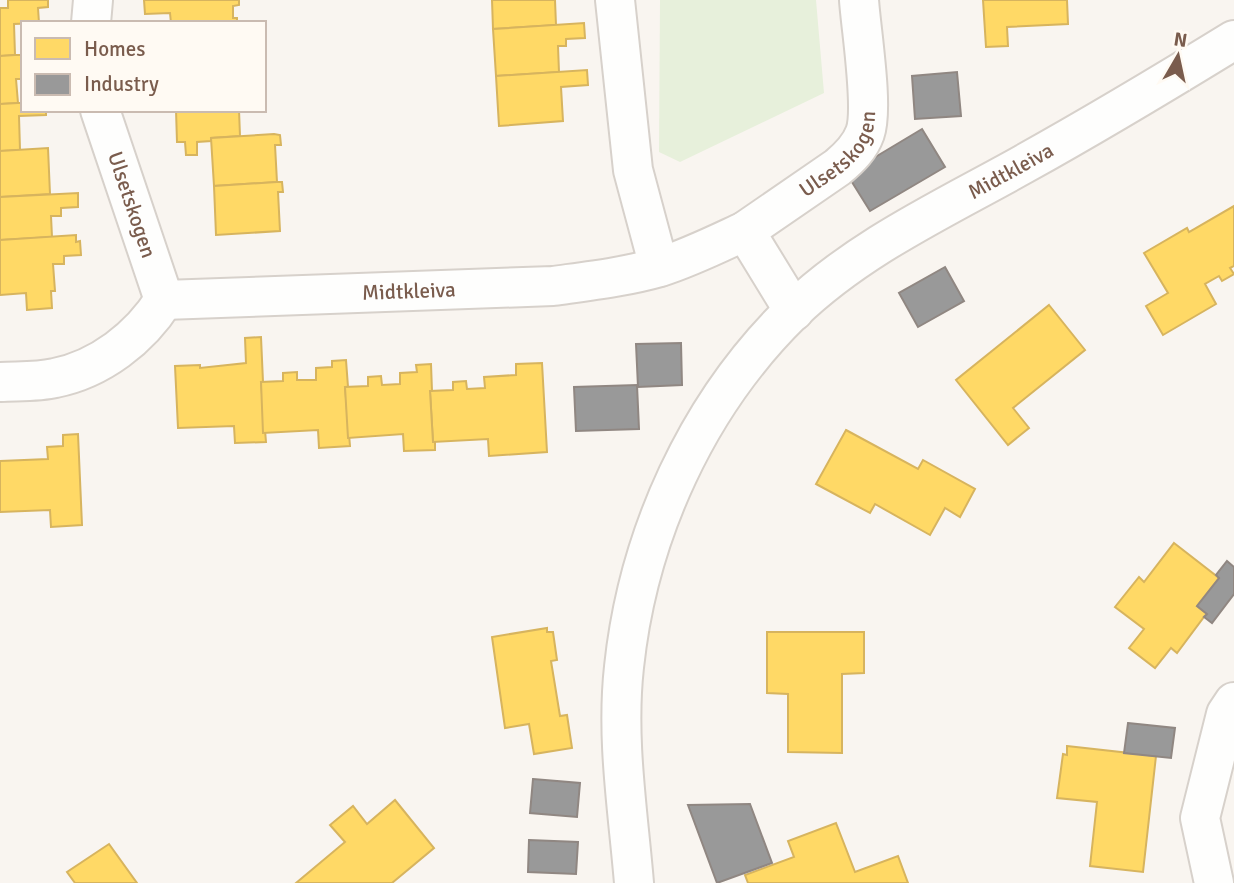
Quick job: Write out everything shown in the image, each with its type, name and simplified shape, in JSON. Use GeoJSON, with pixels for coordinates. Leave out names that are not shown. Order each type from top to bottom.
{"type":"FeatureCollection","features":[{"type":"Feature","properties":{"kind":"street"},"geometry":{"type":"LineString","coordinates":[[91,21],[93,0]]}},
{"type":"Feature","properties":{"kind":"street"},"geometry":{"type":"LineString","coordinates":[[615,0],[633,170],[659,267]]}},
{"type":"Feature","properties":{"kind":"street","name":"Ulsetskogen"},"geometry":{"type":"LineString","coordinates":[[745,232],[838,167],[852,155],[865,134],[868,109],[859,0]]}},
{"type":"Feature","properties":{"kind":"street","name":"Midtkleiva"},"geometry":{"type":"LineString","coordinates":[[634,883],[624,786],[622,712],[624,668],[631,620],[647,557],[671,488],[697,438],[754,352],[794,311],[846,267],[906,228],[1024,164],[1234,40]]}},
{"type":"Feature","properties":{"kind":"street","name":"Ulsetskogen"},"geometry":{"type":"LineString","coordinates":[[101,112],[164,300]]}},
{"type":"Feature","properties":{"kind":"street"},"geometry":{"type":"LineString","coordinates":[[745,232],[794,311]]}},
{"type":"Feature","properties":{"kind":"street","name":"Midtkleiva"},"geometry":{"type":"LineString","coordinates":[[164,300],[553,286],[611,278],[659,267],[745,232]]}},
{"type":"Feature","properties":{"kind":"street"},"geometry":{"type":"LineString","coordinates":[[0,382],[54,379],[82,370],[113,354],[136,335],[152,320],[164,300]]}},
{"type":"Feature","properties":{"kind":"street"},"geometry":{"type":"LineString","coordinates":[[1214,883],[1200,818],[1226,714],[1234,702]]}},
{"type":"Feature","properties":{"kind":"green space"},"geometry":{"type":"Polygon","coordinates":[[[660,0],[816,0],[824,93],[680,162],[659,152],[660,0]]]}},
{"type":"Feature","properties":{"kind":"building: Homes"},"geometry":{"type":"Polygon","coordinates":[[[8,0],[48,0],[48,7],[38,8],[39,21],[21,21],[21,24],[14,24],[15,55],[0,56],[0,8],[8,8],[8,0]]]}},
{"type":"Feature","properties":{"kind":"building: Homes"},"geometry":{"type":"Polygon","coordinates":[[[144,0],[239,0],[239,5],[233,6],[233,18],[237,18],[237,21],[171,21],[170,13],[145,14],[144,0]]]}},
{"type":"Feature","properties":{"kind":"building: Homes"},"geometry":{"type":"Polygon","coordinates":[[[492,0],[555,0],[556,25],[493,29],[492,0]]]}},
{"type":"Feature","properties":{"kind":"building: Homes"},"geometry":{"type":"Polygon","coordinates":[[[983,0],[1067,0],[1068,24],[1007,27],[1008,46],[986,47],[983,0]]]}},
{"type":"Feature","properties":{"kind":"building: Homes"},"geometry":{"type":"Polygon","coordinates":[[[584,23],[585,38],[566,39],[566,46],[558,46],[559,72],[496,76],[493,29],[584,23]]]}},
{"type":"Feature","properties":{"kind":"building: Homes"},"geometry":{"type":"Polygon","coordinates":[[[21,55],[21,79],[16,79],[18,103],[0,104],[0,56],[21,55]]]}},
{"type":"Feature","properties":{"kind":"building: Homes"},"geometry":{"type":"Polygon","coordinates":[[[587,70],[588,85],[561,87],[563,121],[499,126],[496,76],[587,70]]]}},
{"type":"Feature","properties":{"kind":"building: Homes"},"geometry":{"type":"Polygon","coordinates":[[[21,103],[21,112],[46,112],[46,115],[19,116],[20,150],[0,151],[0,104],[21,103]]]}},
{"type":"Feature","properties":{"kind":"building: Homes"},"geometry":{"type":"Polygon","coordinates":[[[176,112],[239,112],[240,136],[197,142],[197,155],[186,155],[185,142],[177,142],[176,112]]]}},
{"type":"Feature","properties":{"kind":"building: Homes"},"geometry":{"type":"Polygon","coordinates":[[[280,135],[281,145],[275,145],[277,182],[214,186],[211,138],[280,135]]]}},
{"type":"Feature","properties":{"kind":"building: Homes"},"geometry":{"type":"Polygon","coordinates":[[[48,148],[50,194],[0,197],[0,151],[48,148]]]}},
{"type":"Feature","properties":{"kind":"building: Homes"},"geometry":{"type":"Polygon","coordinates":[[[282,182],[283,192],[278,192],[280,231],[216,235],[214,186],[282,182]]]}},
{"type":"Feature","properties":{"kind":"building: Homes"},"geometry":{"type":"Polygon","coordinates":[[[78,193],[78,207],[61,208],[61,216],[51,216],[52,237],[0,240],[0,197],[78,193]]]}},
{"type":"Feature","properties":{"kind":"building: Homes"},"geometry":{"type":"Polygon","coordinates":[[[1234,206],[1234,266],[1230,268],[1234,274],[1222,281],[1219,276],[1205,284],[1216,304],[1163,335],[1146,306],[1168,293],[1144,253],[1187,228],[1189,232],[1234,206]]]}},
{"type":"Feature","properties":{"kind":"building: Homes"},"geometry":{"type":"Polygon","coordinates":[[[76,235],[76,242],[80,241],[81,255],[64,256],[64,264],[53,264],[55,291],[51,291],[52,308],[27,310],[26,293],[0,295],[0,240],[76,235]]]}},
{"type":"Feature","properties":{"kind":"building: Homes"},"geometry":{"type":"Polygon","coordinates":[[[1049,305],[1085,350],[1013,408],[1029,428],[1008,445],[956,380],[1049,305]]]}},
{"type":"Feature","properties":{"kind":"building: Homes"},"geometry":{"type":"Polygon","coordinates":[[[261,337],[261,382],[266,442],[235,443],[234,426],[178,428],[175,366],[200,365],[200,368],[246,363],[245,338],[261,337]]]}},
{"type":"Feature","properties":{"kind":"building: Homes"},"geometry":{"type":"Polygon","coordinates":[[[346,360],[348,387],[345,387],[350,446],[319,448],[318,430],[263,433],[261,382],[283,381],[283,373],[297,372],[297,380],[316,380],[316,368],[332,367],[332,361],[346,360]]]}},
{"type":"Feature","properties":{"kind":"building: Homes"},"geometry":{"type":"Polygon","coordinates":[[[542,363],[547,452],[489,456],[488,439],[433,442],[430,391],[453,390],[453,382],[466,381],[467,389],[485,388],[484,377],[516,375],[516,364],[542,363]]]}},
{"type":"Feature","properties":{"kind":"building: Homes"},"geometry":{"type":"Polygon","coordinates":[[[431,364],[430,391],[435,450],[404,451],[403,434],[348,438],[345,387],[368,386],[368,377],[381,376],[382,385],[400,384],[400,373],[417,372],[416,365],[431,364]]]}},
{"type":"Feature","properties":{"kind":"building: Homes"},"geometry":{"type":"Polygon","coordinates":[[[846,430],[918,469],[923,460],[975,489],[960,517],[945,508],[930,535],[875,504],[870,513],[816,484],[846,430]]]}},
{"type":"Feature","properties":{"kind":"building: Homes"},"geometry":{"type":"Polygon","coordinates":[[[78,434],[82,525],[51,527],[50,510],[0,512],[0,461],[48,459],[47,447],[63,446],[63,435],[78,434]]]}},
{"type":"Feature","properties":{"kind":"building: Homes"},"geometry":{"type":"Polygon","coordinates":[[[1174,543],[1219,578],[1197,606],[1207,614],[1177,653],[1171,648],[1155,668],[1129,648],[1144,629],[1115,607],[1139,577],[1144,582],[1174,543]]]}},
{"type":"Feature","properties":{"kind":"building: Homes"},"geometry":{"type":"Polygon","coordinates":[[[547,628],[547,632],[553,632],[557,660],[551,661],[560,716],[567,715],[572,748],[534,754],[529,724],[505,728],[492,637],[547,628]]]}},
{"type":"Feature","properties":{"kind":"building: Homes"},"geometry":{"type":"Polygon","coordinates":[[[767,632],[864,632],[864,673],[842,674],[842,753],[788,752],[788,694],[767,693],[767,632]]]}},
{"type":"Feature","properties":{"kind":"building: Homes"},"geometry":{"type":"Polygon","coordinates":[[[1067,746],[1156,756],[1143,872],[1090,866],[1097,802],[1057,798],[1063,754],[1067,755],[1067,746]]]}},
{"type":"Feature","properties":{"kind":"building: Homes"},"geometry":{"type":"Polygon","coordinates":[[[395,800],[434,848],[392,883],[296,883],[345,842],[330,825],[353,806],[367,824],[395,800]]]}},
{"type":"Feature","properties":{"kind":"building: Homes"},"geometry":{"type":"Polygon","coordinates":[[[836,823],[855,872],[898,856],[908,883],[748,883],[745,875],[794,857],[788,841],[836,823]]]}},
{"type":"Feature","properties":{"kind":"building: Homes"},"geometry":{"type":"Polygon","coordinates":[[[109,844],[137,883],[75,883],[67,872],[109,844]]]}},
{"type":"Feature","properties":{"kind":"building: Industry"},"geometry":{"type":"Polygon","coordinates":[[[957,72],[961,116],[915,119],[912,76],[957,72]]]}},
{"type":"Feature","properties":{"kind":"building: Industry"},"geometry":{"type":"Polygon","coordinates":[[[922,129],[945,167],[870,211],[847,174],[922,129]]]}},
{"type":"Feature","properties":{"kind":"building: Industry"},"geometry":{"type":"Polygon","coordinates":[[[945,267],[964,301],[918,327],[899,293],[945,267]]]}},
{"type":"Feature","properties":{"kind":"building: Industry"},"geometry":{"type":"Polygon","coordinates":[[[681,343],[682,385],[638,387],[636,344],[681,343]]]}},
{"type":"Feature","properties":{"kind":"building: Industry"},"geometry":{"type":"Polygon","coordinates":[[[637,385],[639,429],[576,431],[574,387],[637,385]]]}},
{"type":"Feature","properties":{"kind":"building: Industry"},"geometry":{"type":"Polygon","coordinates":[[[1227,561],[1234,567],[1234,594],[1212,623],[1204,617],[1207,614],[1197,606],[1219,578],[1216,575],[1227,561]]]}},
{"type":"Feature","properties":{"kind":"building: Industry"},"geometry":{"type":"Polygon","coordinates":[[[1128,723],[1175,728],[1171,758],[1124,753],[1128,723]]]}},
{"type":"Feature","properties":{"kind":"building: Industry"},"geometry":{"type":"Polygon","coordinates":[[[533,779],[580,783],[577,817],[530,813],[533,779]]]}},
{"type":"Feature","properties":{"kind":"building: Industry"},"geometry":{"type":"Polygon","coordinates":[[[750,804],[772,863],[717,883],[688,805],[750,804]]]}},
{"type":"Feature","properties":{"kind":"building: Industry"},"geometry":{"type":"Polygon","coordinates":[[[529,840],[578,842],[576,874],[528,872],[529,840]]]}}]}
